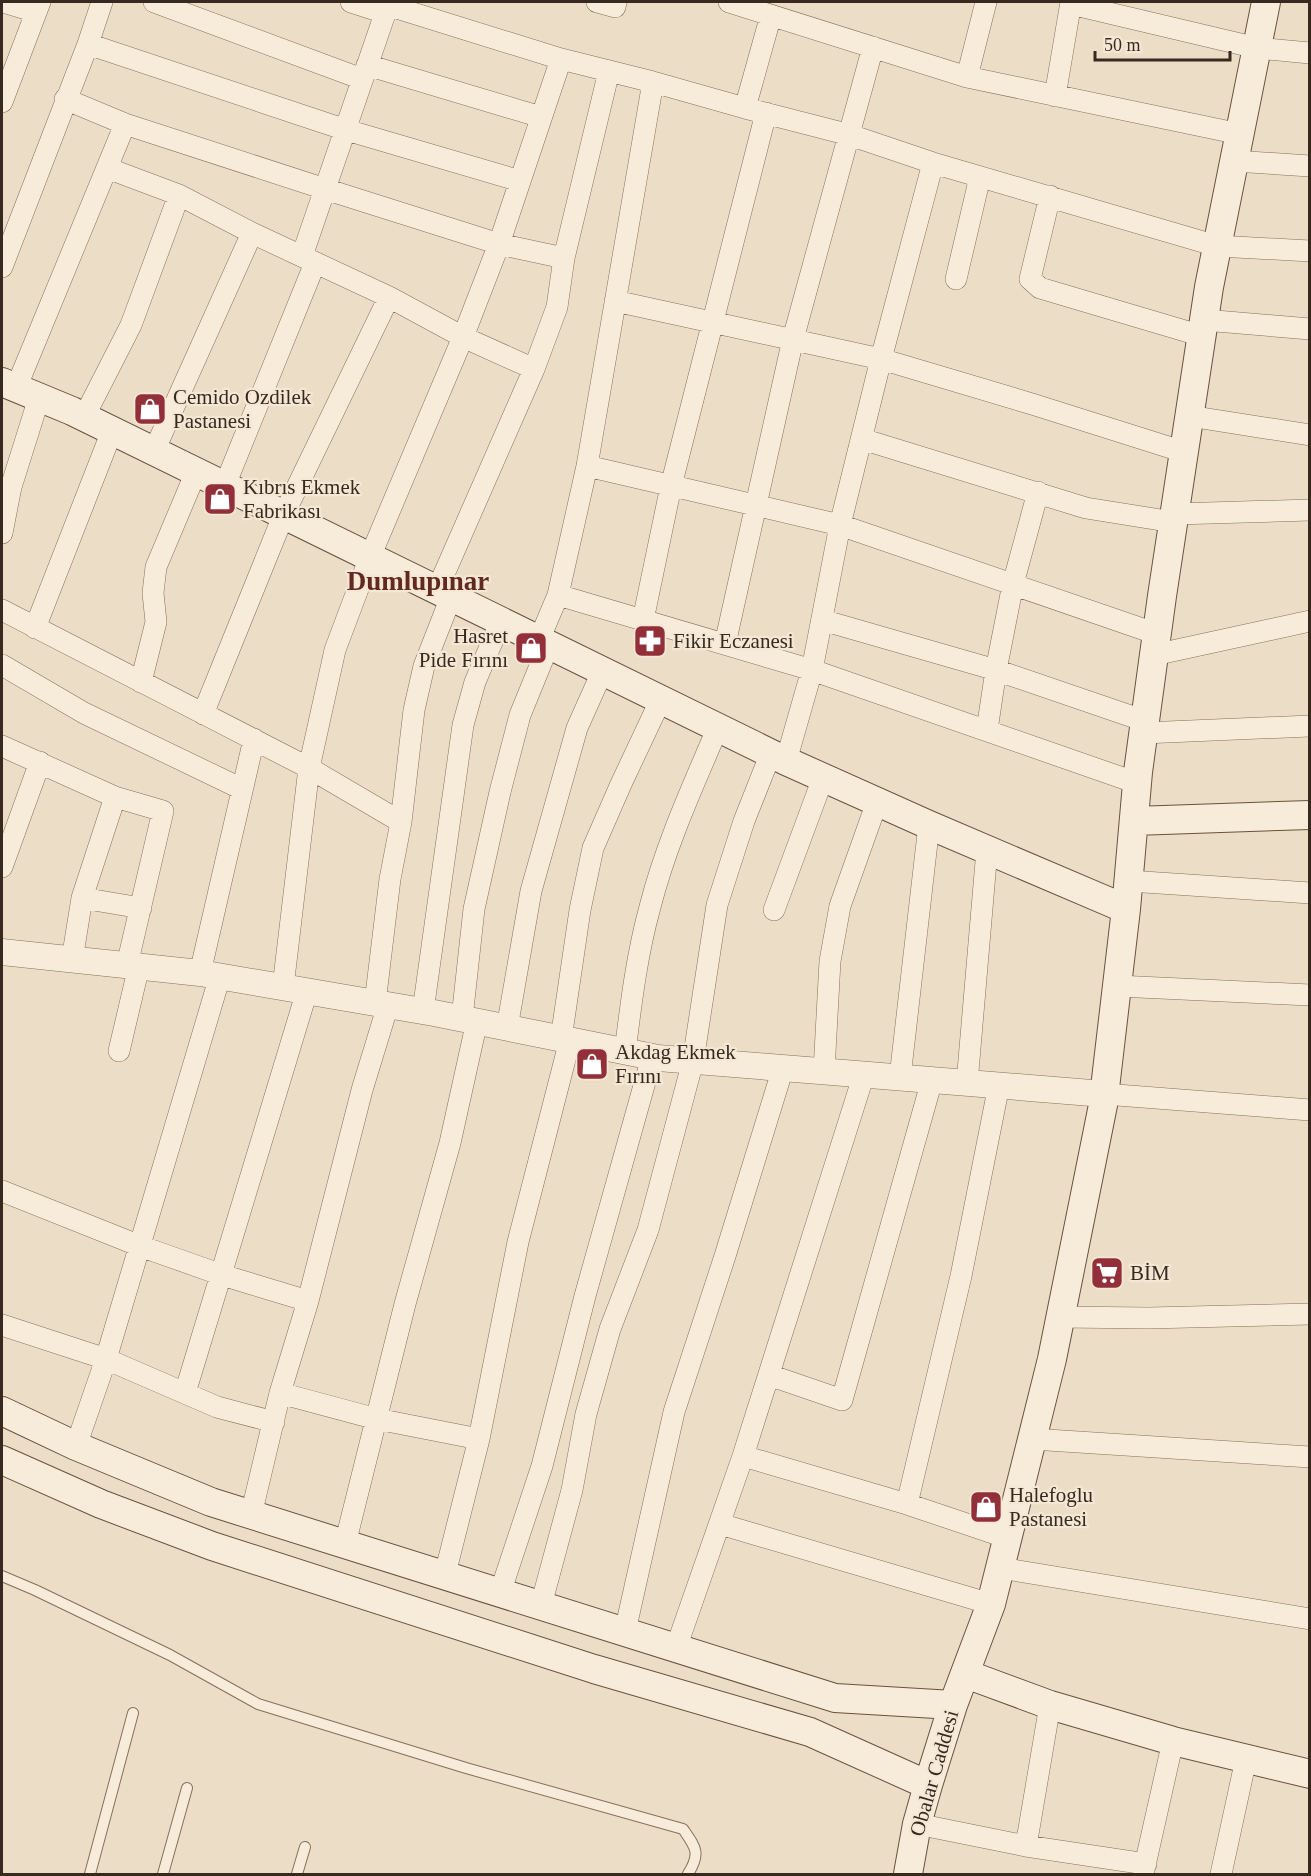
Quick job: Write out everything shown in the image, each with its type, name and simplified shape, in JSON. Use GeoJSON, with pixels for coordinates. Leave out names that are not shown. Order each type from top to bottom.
{"type":"FeatureCollection","features":[{"type":"Feature","properties":{"kind":"main road","name":"Obalar Caddesi"},"geometry":{"type":"LineString","coordinates":[[908,1875],[917,1824],[928,1785],[953,1705],[991,1604],[1008,1538],[1061,1317],[1104,1094],[1128,895],[1144,727],[1189,416],[1217,246],[1266,2]]}},
{"type":"Feature","properties":{"kind":"main road"},"geometry":{"type":"LineString","coordinates":[[19,389],[84,417],[225,485],[822,778],[987,850],[1128,895]]}},
{"type":"Feature","properties":{"kind":"main road"},"geometry":{"type":"LineString","coordinates":[[1134,821],[1310,815]]}},
{"type":"Feature","properties":{"kind":"main road"},"geometry":{"type":"LineString","coordinates":[[2,1411],[76,1446],[211,1502],[835,1698],[953,1705]]}},
{"type":"Feature","properties":{"kind":"main road"},"geometry":{"type":"LineString","coordinates":[[2,1460],[101,1504],[212,1546],[583,1665],[810,1732],[928,1785]]}},
{"type":"Feature","properties":{"kind":"main road"},"geometry":{"type":"LineString","coordinates":[[966,1674],[1050,1705],[1173,1741],[1310,1774]]}},
{"type":"Feature","properties":{"kind":"street"},"geometry":{"type":"LineString","coordinates":[[2,102],[7,74],[38,7],[3,2]]}},
{"type":"Feature","properties":{"kind":"street"},"geometry":{"type":"LineString","coordinates":[[2,267],[102,2]]}},
{"type":"Feature","properties":{"kind":"street"},"geometry":{"type":"LineString","coordinates":[[154,2],[364,72],[542,117]]}},
{"type":"Feature","properties":{"kind":"street"},"geometry":{"type":"LineString","coordinates":[[351,2],[387,7],[561,59],[850,135],[933,163],[1217,246],[1310,251]]}},
{"type":"Feature","properties":{"kind":"street"},"geometry":{"type":"LineString","coordinates":[[597,2],[615,7],[616,2]]}},
{"type":"Feature","properties":{"kind":"street"},"geometry":{"type":"LineString","coordinates":[[729,2],[967,77],[1240,134]]}},
{"type":"Feature","properties":{"kind":"street"},"geometry":{"type":"LineString","coordinates":[[967,77],[986,2]]}},
{"type":"Feature","properties":{"kind":"street"},"geometry":{"type":"LineString","coordinates":[[1055,96],[1071,3],[1257,48],[1310,53]]}},
{"type":"Feature","properties":{"kind":"street"},"geometry":{"type":"LineString","coordinates":[[225,485],[308,260],[325,189],[387,7]]}},
{"type":"Feature","properties":{"kind":"street"},"geometry":{"type":"LineString","coordinates":[[745,108],[771,15]]}},
{"type":"Feature","properties":{"kind":"street"},"geometry":{"type":"LineString","coordinates":[[88,44],[344,129],[520,181]]}},
{"type":"Feature","properties":{"kind":"street"},"geometry":{"type":"LineString","coordinates":[[725,644],[793,339],[873,47]]}},
{"type":"Feature","properties":{"kind":"street"},"geometry":{"type":"LineString","coordinates":[[185,1394],[222,1275],[295,989],[309,768],[335,650],[370,557],[500,244],[561,59]]}},
{"type":"Feature","properties":{"kind":"street"},"geometry":{"type":"LineString","coordinates":[[251,1515],[280,1393],[308,1301],[382,1004],[390,879],[401,822],[414,710],[424,666],[444,593],[557,307],[564,258],[609,71]]}},
{"type":"Feature","properties":{"kind":"street"},"geometry":{"type":"LineString","coordinates":[[345,1544],[405,1304],[450,1143],[469,1020],[474,909],[520,715],[558,595],[587,466],[653,82]]}},
{"type":"Feature","properties":{"kind":"street"},"geometry":{"type":"LineString","coordinates":[[65,99],[125,124],[325,189],[500,244],[564,258]]}},
{"type":"Feature","properties":{"kind":"street"},"geometry":{"type":"LineString","coordinates":[[643,620],[671,486],[766,113]]}},
{"type":"Feature","properties":{"kind":"street"},"geometry":{"type":"LineString","coordinates":[[2,533],[11,487],[19,389],[125,124]]}},
{"type":"Feature","properties":{"kind":"street"},"geometry":{"type":"LineString","coordinates":[[1234,161],[1310,166]]}},
{"type":"Feature","properties":{"kind":"street"},"geometry":{"type":"LineString","coordinates":[[541,1605],[572,1490],[586,1414],[607,1340],[648,1230],[693,1061],[717,905],[744,821],[778,757],[812,669],[840,525],[933,163]]}},
{"type":"Feature","properties":{"kind":"street"},"geometry":{"type":"LineString","coordinates":[[107,168],[179,195],[252,233],[389,297],[463,337],[534,369]]}},
{"type":"Feature","properties":{"kind":"street"},"geometry":{"type":"LineString","coordinates":[[956,279],[980,177]]}},
{"type":"Feature","properties":{"kind":"street"},"geometry":{"type":"LineString","coordinates":[[84,417],[131,324],[179,195]]}},
{"type":"Feature","properties":{"kind":"street"},"geometry":{"type":"LineString","coordinates":[[1050,196],[1030,279],[1040,288],[1203,328],[1310,329]]}},
{"type":"Feature","properties":{"kind":"street"},"geometry":{"type":"LineString","coordinates":[[154,451],[252,233]]}},
{"type":"Feature","properties":{"kind":"street"},"geometry":{"type":"LineString","coordinates":[[203,714],[284,514],[389,297]]}},
{"type":"Feature","properties":{"kind":"street"},"geometry":{"type":"LineString","coordinates":[[615,301],[881,359],[1184,452]]}},
{"type":"Feature","properties":{"kind":"street"},"geometry":{"type":"LineString","coordinates":[[1189,416],[1310,435]]}},
{"type":"Feature","properties":{"kind":"street"},"geometry":{"type":"LineString","coordinates":[[35,628],[112,431]]}},
{"type":"Feature","properties":{"kind":"street"},"geometry":{"type":"LineString","coordinates":[[862,439],[1086,508],[1174,518],[1310,510]]}},
{"type":"Feature","properties":{"kind":"street"},"geometry":{"type":"LineString","coordinates":[[587,466],[840,525],[1012,584],[1156,644],[1310,621]]}},
{"type":"Feature","properties":{"kind":"street"},"geometry":{"type":"LineString","coordinates":[[141,682],[156,622],[153,593],[156,567],[196,472]]}},
{"type":"Feature","properties":{"kind":"street"},"geometry":{"type":"LineString","coordinates":[[987,730],[1012,584],[1038,492]]}},
{"type":"Feature","properties":{"kind":"street"},"geometry":{"type":"LineString","coordinates":[[558,595],[812,669],[1137,783]]}},
{"type":"Feature","properties":{"kind":"street"},"geometry":{"type":"LineString","coordinates":[[2,610],[309,768],[401,822]]}},
{"type":"Feature","properties":{"kind":"street"},"geometry":{"type":"LineString","coordinates":[[822,620],[996,670],[1144,727],[1310,726]]}},
{"type":"Feature","properties":{"kind":"street"},"geometry":{"type":"LineString","coordinates":[[423,1011],[463,725],[475,682],[501,621]]}},
{"type":"Feature","properties":{"kind":"street"},"geometry":{"type":"LineString","coordinates":[[2,665],[84,713],[242,789]]}},
{"type":"Feature","properties":{"kind":"street"},"geometry":{"type":"LineString","coordinates":[[507,1028],[531,891],[577,728],[603,670]]}},
{"type":"Feature","properties":{"kind":"street"},"geometry":{"type":"LineString","coordinates":[[445,1574],[479,1439],[518,1242],[565,1039],[580,910],[594,848],[661,699]]}},
{"type":"Feature","properties":{"kind":"street"},"geometry":{"type":"LineString","coordinates":[[625,1052],[635,978],[649,907],[676,823],[718,727]]}},
{"type":"Feature","properties":{"kind":"street"},"geometry":{"type":"LineString","coordinates":[[76,1446],[106,1359],[140,1246],[210,974],[242,789],[254,739]]}},
{"type":"Feature","properties":{"kind":"street"},"geometry":{"type":"LineString","coordinates":[[2,746],[115,797],[164,811],[141,908],[119,1051]]}},
{"type":"Feature","properties":{"kind":"street"},"geometry":{"type":"LineString","coordinates":[[2,867],[40,762]]}},
{"type":"Feature","properties":{"kind":"street"},"geometry":{"type":"LineString","coordinates":[[774,910],[822,778]]}},
{"type":"Feature","properties":{"kind":"street"},"geometry":{"type":"LineString","coordinates":[[72,960],[82,898],[115,797]]}},
{"type":"Feature","properties":{"kind":"street"},"geometry":{"type":"LineString","coordinates":[[824,1071],[830,961],[840,906],[877,802]]}},
{"type":"Feature","properties":{"kind":"street"},"geometry":{"type":"LineString","coordinates":[[900,1077],[929,825]]}},
{"type":"Feature","properties":{"kind":"street"},"geometry":{"type":"LineString","coordinates":[[967,1083],[987,850]]}},
{"type":"Feature","properties":{"kind":"street"},"geometry":{"type":"LineString","coordinates":[[1128,895],[1310,893]]}},
{"type":"Feature","properties":{"kind":"street"},"geometry":{"type":"LineString","coordinates":[[82,898],[141,908]]}},
{"type":"Feature","properties":{"kind":"street"},"geometry":{"type":"LineString","coordinates":[[2,952],[210,974],[423,1011],[652,1057],[1310,1110]]}},
{"type":"Feature","properties":{"kind":"street"},"geometry":{"type":"LineString","coordinates":[[1117,986],[1310,995]]}},
{"type":"Feature","properties":{"kind":"street"},"geometry":{"type":"LineString","coordinates":[[500,1593],[542,1466],[585,1296],[652,1057]]}},
{"type":"Feature","properties":{"kind":"street"},"geometry":{"type":"LineString","coordinates":[[624,1631],[674,1412],[783,1068]]}},
{"type":"Feature","properties":{"kind":"street"},"geometry":{"type":"LineString","coordinates":[[676,1648],[769,1375],[864,1074]]}},
{"type":"Feature","properties":{"kind":"street"},"geometry":{"type":"LineString","coordinates":[[769,1375],[843,1400],[932,1080]]}},
{"type":"Feature","properties":{"kind":"street"},"geometry":{"type":"LineString","coordinates":[[907,1504],[961,1276],[999,1085]]}},
{"type":"Feature","properties":{"kind":"street"},"geometry":{"type":"LineString","coordinates":[[2,1191],[140,1246],[222,1275],[308,1301]]}},
{"type":"Feature","properties":{"kind":"street"},"geometry":{"type":"LineString","coordinates":[[1061,1317],[1149,1318],[1310,1314]]}},
{"type":"Feature","properties":{"kind":"street"},"geometry":{"type":"LineString","coordinates":[[2,1325],[106,1359],[217,1407],[274,1422]]}},
{"type":"Feature","properties":{"kind":"street"},"geometry":{"type":"LineString","coordinates":[[280,1393],[377,1419],[479,1439]]}},
{"type":"Feature","properties":{"kind":"street"},"geometry":{"type":"LineString","coordinates":[[1032,1439],[1310,1457]]}},
{"type":"Feature","properties":{"kind":"street"},"geometry":{"type":"LineString","coordinates":[[742,1456],[907,1504],[1008,1538]]}},
{"type":"Feature","properties":{"kind":"street"},"geometry":{"type":"LineString","coordinates":[[720,1524],[991,1604]]}},
{"type":"Feature","properties":{"kind":"street"},"geometry":{"type":"LineString","coordinates":[[1000,1568],[1310,1619]]}},
{"type":"Feature","properties":{"kind":"street"},"geometry":{"type":"LineString","coordinates":[[1026,1846],[1050,1705]]}},
{"type":"Feature","properties":{"kind":"street"},"geometry":{"type":"LineString","coordinates":[[917,1824],[1144,1869],[1173,1741]]}},
{"type":"Feature","properties":{"kind":"street"},"geometry":{"type":"LineString","coordinates":[[1221,1875],[1246,1759]]}},
{"type":"Feature","properties":{"kind":"lane"},"geometry":{"type":"LineString","coordinates":[[2,1576],[170,1655],[258,1704],[466,1768],[683,1829],[696,1848],[696,1862],[688,1875]]}},
{"type":"Feature","properties":{"kind":"lane"},"geometry":{"type":"LineString","coordinates":[[90,1875],[133,1713]]}},
{"type":"Feature","properties":{"kind":"lane"},"geometry":{"type":"LineString","coordinates":[[164,1875],[187,1788]]}},
{"type":"Feature","properties":{"kind":"lane"},"geometry":{"type":"LineString","coordinates":[[297,1875],[305,1847]]}},
{"type":"Feature","properties":{"kind":"place","name":"Cemido Ozdilek Pastanesi"},"geometry":{"type":"Point","coordinates":[150,409]}},
{"type":"Feature","properties":{"kind":"place","name":"Kıbrıs Ekmek Fabrikası"},"geometry":{"type":"Point","coordinates":[220,499]}},
{"type":"Feature","properties":{"kind":"place","name":"Fikir Eczanesi"},"geometry":{"type":"Point","coordinates":[650,641]}},
{"type":"Feature","properties":{"kind":"place","name":"Hasret Pide Fırını"},"geometry":{"type":"Point","coordinates":[531,648]}},
{"type":"Feature","properties":{"kind":"place","name":"Akdag Ekmek Fırını"},"geometry":{"type":"Point","coordinates":[592,1064]}},
{"type":"Feature","properties":{"kind":"place","name":"BİM"},"geometry":{"type":"Point","coordinates":[1107,1273]}},
{"type":"Feature","properties":{"kind":"place","name":"Halefoglu Pastanesi"},"geometry":{"type":"Point","coordinates":[986,1507]}},
{"type":"Feature","properties":{"kind":"district","name":"Dumlupınar"},"geometry":{"type":"Point","coordinates":[418,581]}}]}
